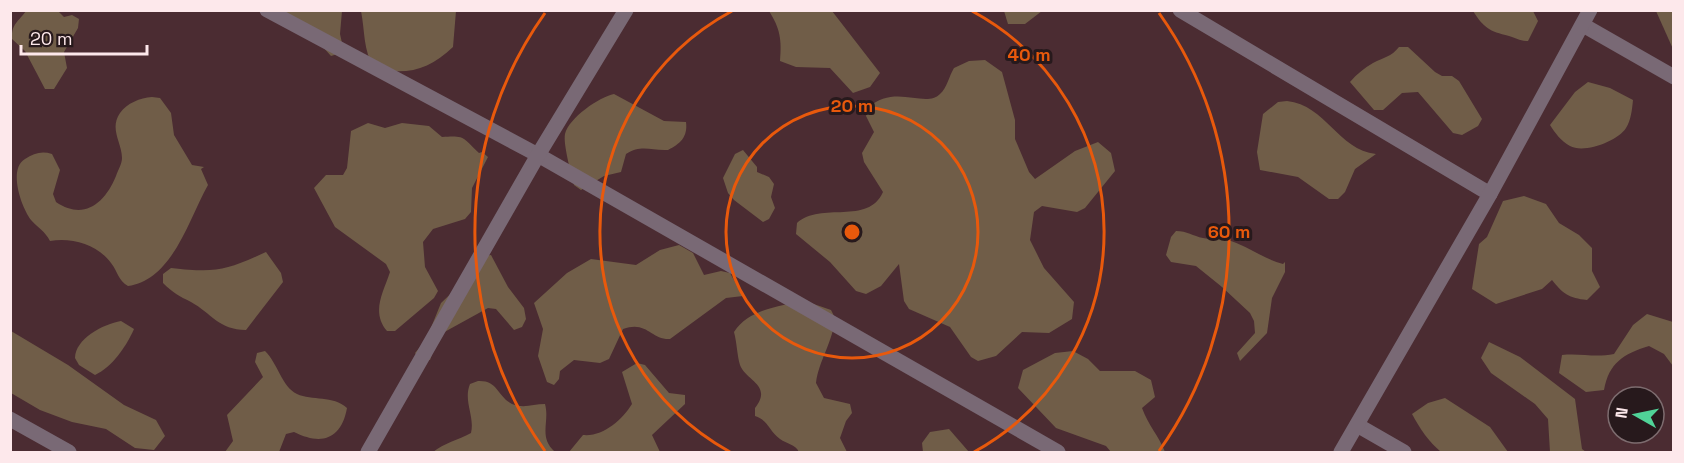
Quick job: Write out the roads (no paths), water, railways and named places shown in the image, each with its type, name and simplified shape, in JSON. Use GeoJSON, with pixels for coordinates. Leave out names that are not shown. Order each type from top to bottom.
{"type":"FeatureCollection","features":[{"type":"Feature","properties":{"kind":"street"},"geometry":{"type":"LineString","coordinates":[[267,10],[538,155],[1058,453]]}},
{"type":"Feature","properties":{"kind":"street"},"geometry":{"type":"LineString","coordinates":[[368,453],[538,155],[626,10]]}},
{"type":"Feature","properties":{"kind":"street"},"geometry":{"type":"LineString","coordinates":[[1180,10],[1490,194]]}},
{"type":"Feature","properties":{"kind":"street"},"geometry":{"type":"LineString","coordinates":[[1341,453],[1490,194],[1590,10]]}},
{"type":"Feature","properties":{"kind":"street"},"geometry":{"type":"LineString","coordinates":[[1583,25],[1674,77]]}},
{"type":"Feature","properties":{"kind":"street"},"geometry":{"type":"LineString","coordinates":[[10,419],[69,453]]}},
{"type":"Feature","properties":{"kind":"street"},"geometry":{"type":"LineString","coordinates":[[1357,425],[1404,453]]}}]}
